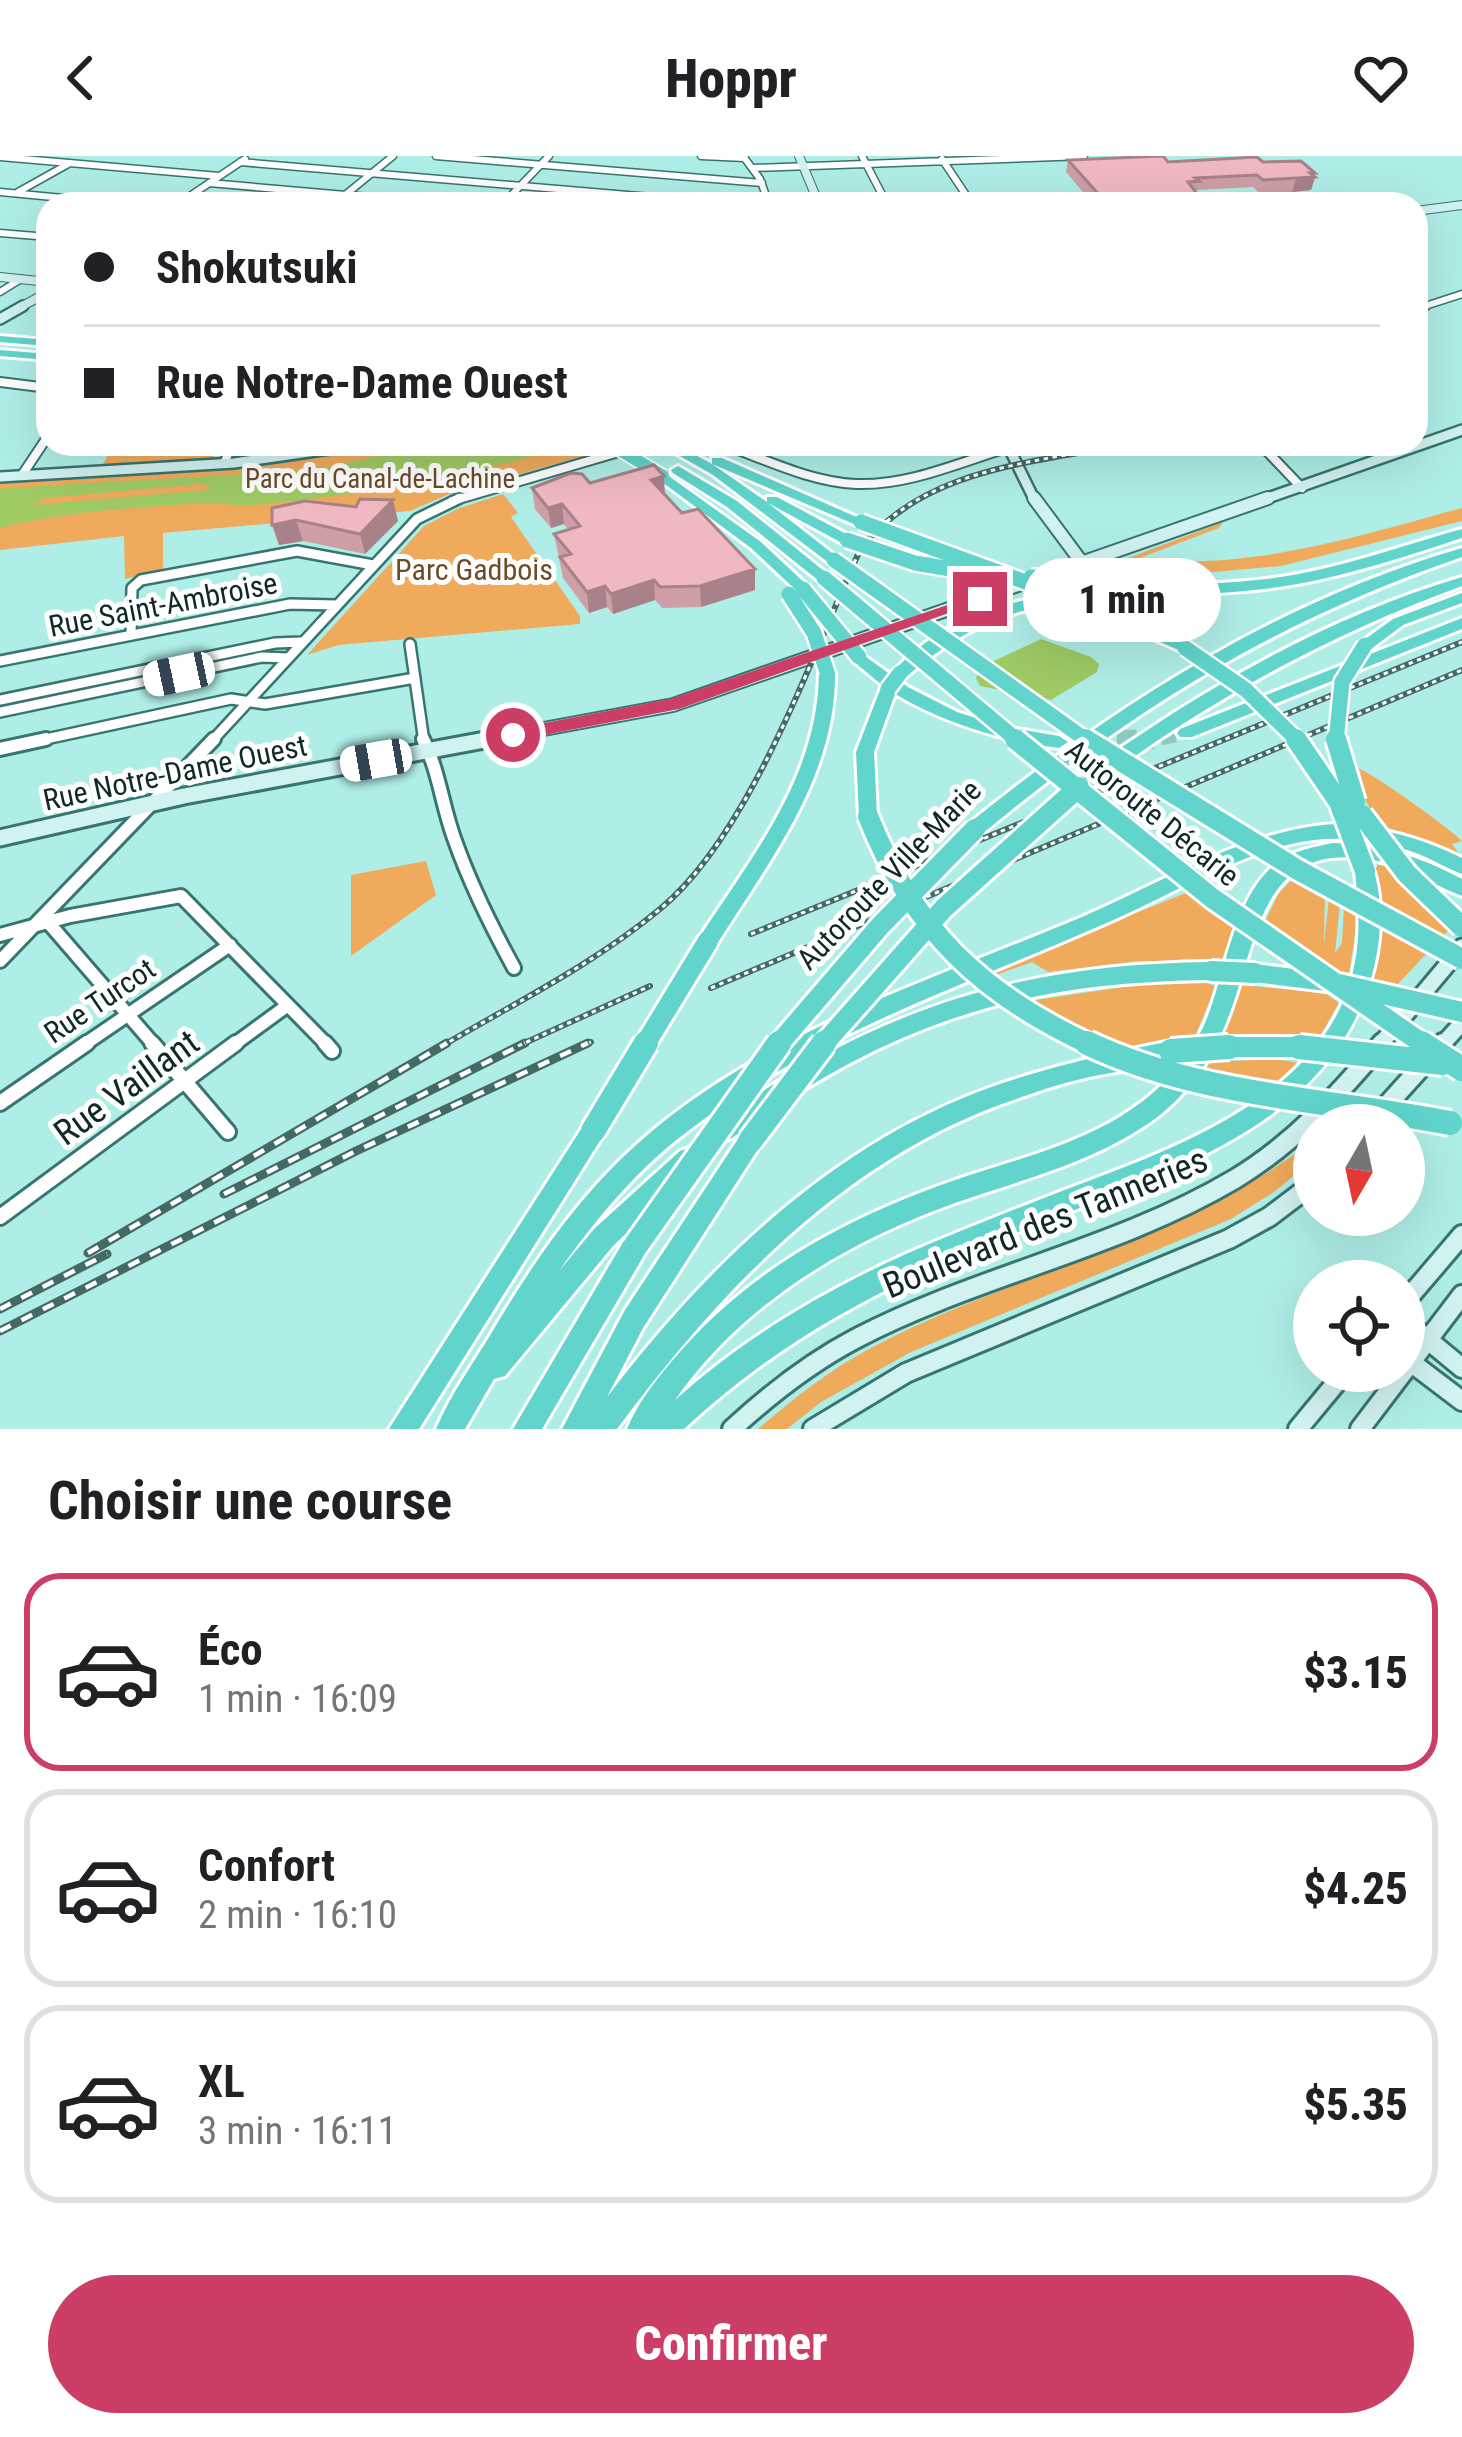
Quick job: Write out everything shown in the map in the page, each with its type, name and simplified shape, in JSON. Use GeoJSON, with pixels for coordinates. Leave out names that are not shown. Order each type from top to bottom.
{"type":"FeatureCollection","features":[{"type":"Feature","properties":{"kind":"highway"},"geometry":{"type":"LineString","coordinates":[[0,339],[36,342]]}},
{"type":"Feature","properties":{"kind":"highway"},"geometry":{"type":"LineString","coordinates":[[0,353],[36,356]]}},
{"type":"Feature","properties":{"kind":"highway"},"geometry":{"type":"LineString","coordinates":[[635,456],[732,504],[829,569]]}},
{"type":"Feature","properties":{"kind":"highway"},"geometry":{"type":"LineString","coordinates":[[644,456],[671,473],[860,657],[908,694],[994,730],[1059,742]]}},
{"type":"Feature","properties":{"kind":"highway"},"geometry":{"type":"LineString","coordinates":[[664,1429],[740,1359],[818,1309],[1195,1150],[1239,1127],[1290,1091],[1335,1039],[1357,995],[1370,935],[1365,871],[1343,809],[1298,741],[1246,691],[1185,648],[1086,604],[695,456]]}},
{"type":"Feature","properties":{"kind":"highway"},"geometry":{"type":"LineString","coordinates":[[696,456],[829,569]]}},
{"type":"Feature","properties":{"kind":"highway"},"geometry":{"type":"LineString","coordinates":[[718,472],[847,539],[890,556],[951,571],[1260,575],[1462,530]]}},
{"type":"Feature","properties":{"kind":"highway"},"geometry":{"type":"LineString","coordinates":[[1456,1124],[1202,1083],[1131,1062],[1058,1030],[980,978],[937,938],[891,875],[868,816],[865,752],[894,681],[958,628],[1028,603],[1075,595],[1293,580],[1358,566],[1462,530]]}},
{"type":"Feature","properties":{"kind":"highway","name":"Autoroute Ville-Marie"},"geometry":{"type":"LineString","coordinates":[[527,1429],[634,1248],[737,1096],[815,997],[975,830],[1069,751],[1192,669],[1310,608],[1462,552]]}},
{"type":"Feature","properties":{"kind":"highway","name":"Autoroute Décarie"},"geometry":{"type":"LineString","coordinates":[[829,569],[1127,766],[1462,959]]}},
{"type":"Feature","properties":{"kind":"highway","name":"Autoroute Décarie"},"geometry":{"type":"LineString","coordinates":[[829,569],[1153,855],[1322,979],[1462,1068]]}},
{"type":"Feature","properties":{"kind":"highway","name":"Autoroute Ville-Marie"},"geometry":{"type":"LineString","coordinates":[[576,1429],[634,1319],[750,1141],[822,1045],[904,950],[994,859],[1180,712],[1255,669],[1354,622],[1462,581]]}},
{"type":"Feature","properties":{"kind":"highway"},"geometry":{"type":"LineString","coordinates":[[403,1429],[593,1131],[813,763],[827,715],[827,672],[796,591]]}},
{"type":"Feature","properties":{"kind":"highway"},"geometry":{"type":"LineString","coordinates":[[1462,598],[1398,622],[1365,645],[1340,683],[1333,721],[1337,758],[1359,809],[1407,874],[1462,927]]}},
{"type":"Feature","properties":{"kind":"highway"},"geometry":{"type":"LineString","coordinates":[[1186,733],[1462,623]]}},
{"type":"Feature","properties":{"kind":"highway"},"geometry":{"type":"LineString","coordinates":[[454,1422],[526,1293],[607,1190],[687,1116],[765,1069],[900,1002],[1292,836],[1330,831],[1370,834],[1412,844],[1462,867]]}},
{"type":"Feature","properties":{"kind":"highway"},"geometry":{"type":"LineString","coordinates":[[641,1429],[671,1382],[728,1319],[812,1254],[895,1212],[1097,1142],[1164,1097],[1208,1039],[1262,892],[1286,865],[1315,854],[1364,852],[1413,863],[1462,888]]}},
{"type":"Feature","properties":{"kind":"highway"},"geometry":{"type":"LineString","coordinates":[[454,1422],[553,1294],[604,1237],[702,1147],[802,1075],[898,1028],[998,994],[1113,974],[1211,971],[1339,984],[1462,1012]]}},
{"type":"Feature","properties":{"kind":"highway"},"geometry":{"type":"LineString","coordinates":[[600,1429],[665,1340],[726,1273],[788,1216],[898,1139],[987,1097],[1066,1071],[1171,1051],[1229,1047],[1299,1047],[1462,1068]]}},
{"type":"Feature","properties":{"kind":"main road"},"geometry":{"type":"LineString","coordinates":[[799,156],[813,192]]}},
{"type":"Feature","properties":{"kind":"main road"},"geometry":{"type":"LineString","coordinates":[[1428,209],[1462,205]]}},
{"type":"Feature","properties":{"kind":"main road"},"geometry":{"type":"LineString","coordinates":[[0,277],[36,281]]}},
{"type":"Feature","properties":{"kind":"main road"},"geometry":{"type":"LineString","coordinates":[[0,319],[36,299]]}},
{"type":"Feature","properties":{"kind":"main road","name":"Rue Notre-Dame Ouest"},"geometry":{"type":"LineString","coordinates":[[1428,442],[1462,430]]}},
{"type":"Feature","properties":{"kind":"main road"},"geometry":{"type":"LineString","coordinates":[[0,477],[224,464],[280,456]]}},
{"type":"Feature","properties":{"kind":"main road"},"geometry":{"type":"LineString","coordinates":[[1017,456],[1044,516],[1082,571]]}},
{"type":"Feature","properties":{"kind":"main road","name":"Rue Notre-Dame Ouest"},"geometry":{"type":"LineString","coordinates":[[0,838],[150,803],[673,705],[1082,571],[1390,456]]}},
{"type":"Feature","properties":{"kind":"main road","name":"Boulevard des Tanneries"},"geometry":{"type":"LineString","coordinates":[[732,1429],[799,1372],[859,1336],[1178,1207],[1255,1167],[1340,1092],[1462,947]]}},
{"type":"Feature","properties":{"kind":"main road"},"geometry":{"type":"LineString","coordinates":[[1388,1104],[1462,1023]]}},
{"type":"Feature","properties":{"kind":"main road"},"geometry":{"type":"LineString","coordinates":[[813,1429],[905,1373],[1229,1239],[1293,1199]]}},
{"type":"Feature","properties":{"kind":"main road"},"geometry":{"type":"LineString","coordinates":[[1425,1278],[1462,1235]]}},
{"type":"Feature","properties":{"kind":"main road"},"geometry":{"type":"LineString","coordinates":[[1462,1295],[1427,1341],[1462,1368]]}},
{"type":"Feature","properties":{"kind":"main road"},"geometry":{"type":"LineString","coordinates":[[1425,1373],[1462,1401]]}},
{"type":"Feature","properties":{"kind":"main road"},"geometry":{"type":"LineString","coordinates":[[1298,1429],[1329,1392]]}},
{"type":"Feature","properties":{"kind":"main road"},"geometry":{"type":"LineString","coordinates":[[1360,1429],[1385,1392]]}},
{"type":"Feature","properties":{"kind":"street"},"geometry":{"type":"LineString","coordinates":[[196,192],[249,156]]}},
{"type":"Feature","properties":{"kind":"street"},"geometry":{"type":"LineString","coordinates":[[350,192],[393,156]]}},
{"type":"Feature","properties":{"kind":"street"},"geometry":{"type":"LineString","coordinates":[[436,156],[762,183]]}},
{"type":"Feature","properties":{"kind":"street"},"geometry":{"type":"LineString","coordinates":[[514,192],[549,156]]}},
{"type":"Feature","properties":{"kind":"street"},"geometry":{"type":"LineString","coordinates":[[701,156],[744,157],[765,192]]}},
{"type":"Feature","properties":{"kind":"street"},"geometry":{"type":"LineString","coordinates":[[752,168],[864,160],[1084,156],[1092,166]]}},
{"type":"Feature","properties":{"kind":"street"},"geometry":{"type":"LineString","coordinates":[[0,157],[219,176]]}},
{"type":"Feature","properties":{"kind":"street"},"geometry":{"type":"LineString","coordinates":[[1018,157],[1028,170]]}},
{"type":"Feature","properties":{"kind":"street"},"geometry":{"type":"LineString","coordinates":[[942,158],[964,192]]}},
{"type":"Feature","properties":{"kind":"street"},"geometry":{"type":"LineString","coordinates":[[864,160],[881,192]]}},
{"type":"Feature","properties":{"kind":"street"},"geometry":{"type":"LineString","coordinates":[[240,162],[591,192]]}},
{"type":"Feature","properties":{"kind":"street"},"geometry":{"type":"LineString","coordinates":[[15,194],[70,163]]}},
{"type":"Feature","properties":{"kind":"street"},"geometry":{"type":"LineString","coordinates":[[209,183],[312,192]]}},
{"type":"Feature","properties":{"kind":"street"},"geometry":{"type":"LineString","coordinates":[[0,193],[36,196]]}},
{"type":"Feature","properties":{"kind":"street"},"geometry":{"type":"LineString","coordinates":[[0,233],[36,236]]}},
{"type":"Feature","properties":{"kind":"street"},"geometry":{"type":"LineString","coordinates":[[0,292],[21,279]]}},
{"type":"Feature","properties":{"kind":"street"},"geometry":{"type":"LineString","coordinates":[[1428,305],[1462,294]]}},
{"type":"Feature","properties":{"kind":"street"},"geometry":{"type":"LineString","coordinates":[[0,382],[36,386]]}},
{"type":"Feature","properties":{"kind":"street"},"geometry":{"type":"LineString","coordinates":[[22,475],[36,454]]}},
{"type":"Feature","properties":{"kind":"street"},"geometry":{"type":"LineString","coordinates":[[224,464],[227,456]]}},
{"type":"Feature","properties":{"kind":"street"},"geometry":{"type":"LineString","coordinates":[[0,961],[417,519],[442,504],[605,456]]}},
{"type":"Feature","properties":{"kind":"street"},"geometry":{"type":"LineString","coordinates":[[758,456],[826,479],[858,484],[890,480],[974,456]]}},
{"type":"Feature","properties":{"kind":"street"},"geometry":{"type":"LineString","coordinates":[[1271,456],[1302,488]]}},
{"type":"Feature","properties":{"kind":"street"},"geometry":{"type":"LineString","coordinates":[[131,635],[132,588],[141,580],[297,551],[373,565]]}},
{"type":"Feature","properties":{"kind":"street","name":"Rue Saint-Ambroise"},"geometry":{"type":"LineString","coordinates":[[0,661],[295,603],[336,605]]}},
{"type":"Feature","properties":{"kind":"street"},"geometry":{"type":"LineString","coordinates":[[0,700],[259,646],[302,642]]}},
{"type":"Feature","properties":{"kind":"street"},"geometry":{"type":"LineString","coordinates":[[410,644],[428,751],[466,871],[514,968]]}},
{"type":"Feature","properties":{"kind":"street"},"geometry":{"type":"LineString","coordinates":[[0,712],[262,657],[288,658]]}},
{"type":"Feature","properties":{"kind":"street"},"geometry":{"type":"LineString","coordinates":[[0,749],[231,699],[265,704],[415,678]]}},
{"type":"Feature","properties":{"kind":"street"},"geometry":{"type":"LineString","coordinates":[[0,934],[178,895],[332,1051]]}},
{"type":"Feature","properties":{"kind":"street"},"geometry":{"type":"LineString","coordinates":[[47,922],[228,1132]]}},
{"type":"Feature","properties":{"kind":"street","name":"Rue Turcot"},"geometry":{"type":"LineString","coordinates":[[0,1102],[230,945]]}},
{"type":"Feature","properties":{"kind":"street","name":"Rue Vaillant"},"geometry":{"type":"LineString","coordinates":[[0,1217],[288,1005]]}},
{"type":"Feature","properties":{"kind":"green space"},"geometry":{"type":"Polygon","coordinates":[[[107,456],[214,456],[213,458],[103,465],[107,456]]]}},
{"type":"Feature","properties":{"kind":"green space","name":"Parc du Canal-de-Lachine"},"geometry":{"type":"Polygon","coordinates":[[[303,456],[584,456],[447,495],[410,511],[163,533],[163,570],[125,579],[124,536],[0,550],[0,481],[245,465],[303,456]]]}},
{"type":"Feature","properties":{"kind":"green space","name":"Parc Gadbois"},"geometry":{"type":"Polygon","coordinates":[[[503,494],[518,513],[511,517],[580,616],[580,624],[338,645],[307,655],[424,526],[503,494]]]}},
{"type":"Feature","properties":{"kind":"green space"},"geometry":{"type":"Polygon","coordinates":[[[1462,508],[1462,521],[1281,566],[1089,573],[1223,522],[1219,528],[1137,559],[1261,556],[1462,508]]]}},
{"type":"Feature","properties":{"kind":"green space"},"geometry":{"type":"Polygon","coordinates":[[[1357,768],[1462,841],[1452,844],[1462,858],[1380,828],[1353,776],[1361,773],[1357,768]]]}},
{"type":"Feature","properties":{"kind":"green space"},"geometry":{"type":"Polygon","coordinates":[[[426,861],[436,895],[351,956],[351,875],[426,861]]]}},
{"type":"Feature","properties":{"kind":"green space"},"geometry":{"type":"Polygon","coordinates":[[[1370,863],[1393,868],[1452,927],[1444,935],[1376,898],[1370,863]]]}},
{"type":"Feature","properties":{"kind":"green space"},"geometry":{"type":"Polygon","coordinates":[[[1294,877],[1325,895],[1324,944],[1329,898],[1340,903],[1335,953],[1342,943],[1344,906],[1358,914],[1349,975],[1334,972],[1264,924],[1278,894],[1294,877]]]}},
{"type":"Feature","properties":{"kind":"green space"},"geometry":{"type":"Polygon","coordinates":[[[1186,893],[1234,929],[1223,961],[1138,961],[1048,972],[1032,962],[998,974],[1000,981],[988,972],[1186,893]]]}},
{"type":"Feature","properties":{"kind":"green space"},"geometry":{"type":"Polygon","coordinates":[[[1378,925],[1428,952],[1397,985],[1370,980],[1378,925]]]}},
{"type":"Feature","properties":{"kind":"green space"},"geometry":{"type":"Polygon","coordinates":[[[1137,985],[1216,986],[1194,1039],[1122,1048],[1029,1001],[1137,985]]]}},
{"type":"Feature","properties":{"kind":"green space"},"geometry":{"type":"Polygon","coordinates":[[[1240,985],[1325,993],[1339,1003],[1319,1038],[1226,1036],[1220,1033],[1240,985]]]}},
{"type":"Feature","properties":{"kind":"green space"},"geometry":{"type":"Polygon","coordinates":[[[1276,1059],[1299,1063],[1275,1085],[1198,1071],[1204,1062],[1276,1059]]]}},
{"type":"Feature","properties":{"kind":"green space"},"geometry":{"type":"Polygon","coordinates":[[[1293,1154],[1293,1176],[1231,1219],[911,1352],[821,1402],[787,1429],[758,1429],[811,1386],[869,1349],[981,1298],[1154,1231],[1264,1175],[1293,1154]]]}},
{"type":"Feature","properties":{"kind":"shaded area"},"geometry":{"type":"Polygon","coordinates":[[[381,456],[533,456],[345,494],[256,505],[119,509],[0,528],[0,490],[310,470],[381,456]],[[201,484],[45,498],[34,505],[208,490],[209,486],[201,484]]]}},
{"type":"Feature","properties":{"kind":"shaded area"},"geometry":{"type":"Polygon","coordinates":[[[1041,639],[1091,657],[1099,664],[1097,672],[1051,700],[980,686],[976,678],[983,666],[1041,639]]]}},
{"type":"Feature","properties":{"kind":"building"},"geometry":{"type":"Polygon","coordinates":[[[1257,157],[1263,162],[1301,161],[1315,177],[1195,178],[1199,181],[1188,182],[1196,192],[1097,192],[1068,160],[1257,157]]]}},
{"type":"Feature","properties":{"kind":"building"},"geometry":{"type":"Polygon","coordinates":[[[654,465],[664,476],[651,480],[682,513],[698,509],[755,569],[700,586],[660,587],[654,580],[611,594],[605,586],[587,592],[560,557],[571,554],[554,534],[580,526],[562,504],[548,508],[532,488],[571,473],[582,474],[590,483],[654,465]]]}},
{"type":"Feature","properties":{"kind":"building"},"geometry":{"type":"Polygon","coordinates":[[[360,499],[393,500],[360,534],[296,520],[272,525],[272,508],[305,501],[356,507],[360,499]]]}},
{"type":"Feature","properties":{"kind":"tunnel"},"geometry":{"type":"LineString","coordinates":[[1154,739],[1186,733]]}},
{"type":"Feature","properties":{"kind":"tunnel"},"geometry":{"type":"LineString","coordinates":[[1059,742],[1154,739]]}},
{"type":"Feature","properties":{"kind":"tunnel"},"geometry":{"type":"LineString","coordinates":[[1138,742],[1154,739]]}},
{"type":"Feature","properties":{"kind":"railway"},"geometry":{"type":"LineString","coordinates":[[442,1046],[608,948],[660,909],[692,877],[750,791],[860,550],[885,523],[947,485],[1062,456]]}},
{"type":"Feature","properties":{"kind":"railway"},"geometry":{"type":"LineString","coordinates":[[751,934],[1462,642]]}},
{"type":"Feature","properties":{"kind":"railway"},"geometry":{"type":"LineString","coordinates":[[711,988],[1462,670]]}},
{"type":"Feature","properties":{"kind":"railway"},"geometry":{"type":"LineString","coordinates":[[518,1046],[650,986]]}},
{"type":"Feature","properties":{"kind":"railway"},"geometry":{"type":"LineString","coordinates":[[585,1044],[591,1042]]}},
{"type":"Feature","properties":{"kind":"railway"},"geometry":{"type":"LineString","coordinates":[[88,1253],[447,1043]]}},
{"type":"Feature","properties":{"kind":"railway"},"geometry":{"type":"LineString","coordinates":[[224,1194],[525,1043]]}},
{"type":"Feature","properties":{"kind":"railway"},"geometry":{"type":"LineString","coordinates":[[0,1331],[356,1151],[585,1044]]}},
{"type":"Feature","properties":{"kind":"railway"},"geometry":{"type":"LineString","coordinates":[[581,1046],[585,1044]]}},
{"type":"Feature","properties":{"kind":"railway"},"geometry":{"type":"LineString","coordinates":[[0,1309],[107,1254]]}},
{"type":"Feature","properties":{"kind":"route"},"geometry":{"type":"LineString","coordinates":[[513,735],[673,705],[980,599]]}}]}
